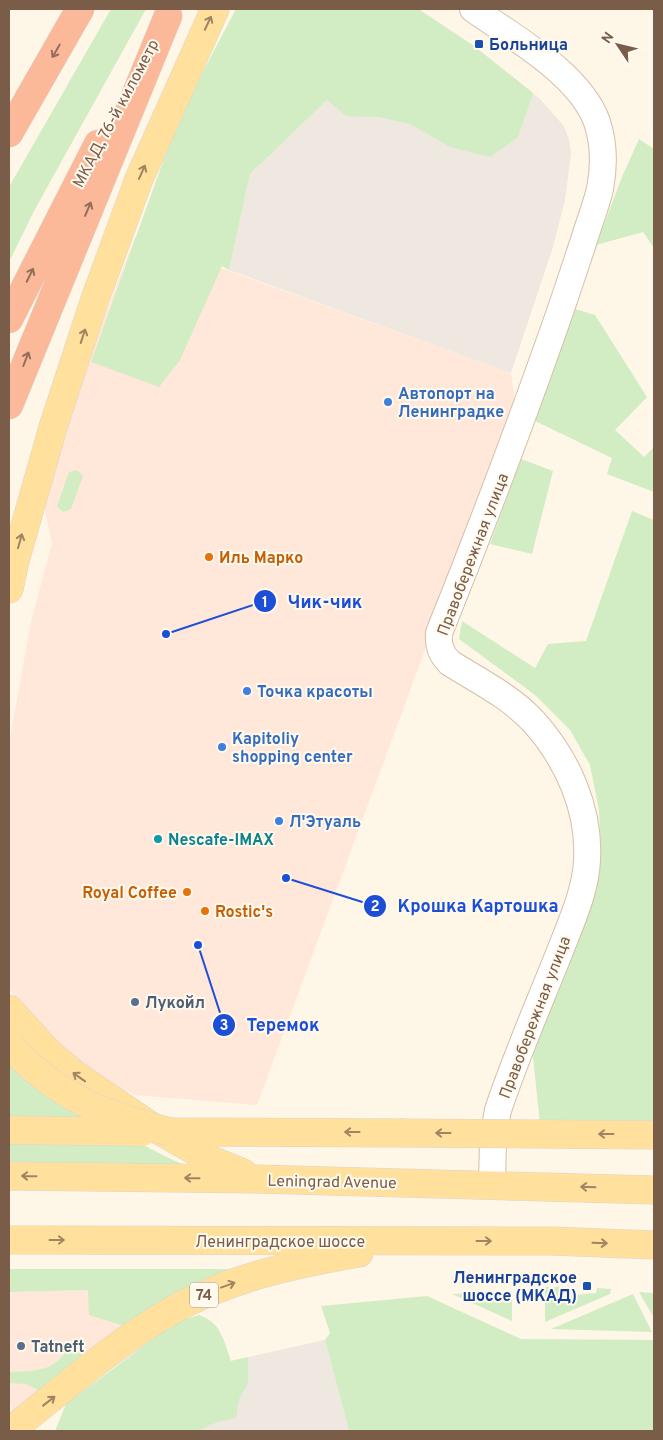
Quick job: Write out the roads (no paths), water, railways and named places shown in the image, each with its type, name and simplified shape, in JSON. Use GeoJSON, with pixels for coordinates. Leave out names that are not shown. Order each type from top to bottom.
{"type":"FeatureCollection","features":[{"type":"Feature","properties":{"kind":"highway"},"geometry":{"type":"LineString","coordinates":[[9,133],[80,9]]}},
{"type":"Feature","properties":{"kind":"highway"},"geometry":{"type":"LineString","coordinates":[[9,405],[170,12]]}},
{"type":"Feature","properties":{"kind":"highway","name":"МКАД, 76-й километр"},"geometry":{"type":"LineString","coordinates":[[9,319],[58,218],[170,12]]}},
{"type":"Feature","properties":{"kind":"main road"},"geometry":{"type":"LineString","coordinates":[[9,589],[14,561],[54,424],[95,299],[139,179],[215,9]]}},
{"type":"Feature","properties":{"kind":"main road"},"geometry":{"type":"LineString","coordinates":[[9,1009],[50,1054],[108,1097],[211,1160],[258,1179]]}},
{"type":"Feature","properties":{"kind":"main road"},"geometry":{"type":"LineString","coordinates":[[9,1044],[34,1070],[63,1092],[120,1117],[172,1132]]}},
{"type":"Feature","properties":{"kind":"main road"},"geometry":{"type":"LineString","coordinates":[[9,1130],[654,1135]]}},
{"type":"Feature","properties":{"kind":"main road","name":"Leningrad Avenue"},"geometry":{"type":"LineString","coordinates":[[9,1176],[492,1184],[654,1190]]}},
{"type":"Feature","properties":{"kind":"main road","name":"Ленинградское шоссе"},"geometry":{"type":"LineString","coordinates":[[9,1240],[551,1241],[654,1245]]}},
{"type":"Feature","properties":{"kind":"main road","name":"74"},"geometry":{"type":"LineString","coordinates":[[10,1431],[113,1350],[171,1311],[223,1286],[269,1270],[435,1241]]}},
{"type":"Feature","properties":{"kind":"street","name":"Правобережная улица"},"geometry":{"type":"LineString","coordinates":[[473,9],[552,66],[569,81],[589,107],[596,121],[602,142],[603,161],[600,190],[563,305],[500,480],[439,633],[438,642],[443,656],[450,663],[507,699],[533,721],[556,751],[570,775],[579,798],[585,828],[587,861],[570,925],[498,1110],[492,1138],[492,1184]]}},
{"type":"Feature","properties":{"kind":"place","name":"Больница"},"geometry":{"type":"Point","coordinates":[479,44]}},
{"type":"Feature","properties":{"kind":"place","name":"Автопорт на Ленинградке"},"geometry":{"type":"Point","coordinates":[388,402]}},
{"type":"Feature","properties":{"kind":"place","name":"Иль Марко"},"geometry":{"type":"Point","coordinates":[209,557]}},
{"type":"Feature","properties":{"kind":"place","name":"Чик-чик"},"geometry":{"type":"Point","coordinates":[166,634]}},
{"type":"Feature","properties":{"kind":"place","name":"Точка красоты"},"geometry":{"type":"Point","coordinates":[247,691]}},
{"type":"Feature","properties":{"kind":"place","name":"Kapitoliy shopping center"},"geometry":{"type":"Point","coordinates":[222,747]}},
{"type":"Feature","properties":{"kind":"place","name":"Л'Этуаль"},"geometry":{"type":"Point","coordinates":[279,821]}},
{"type":"Feature","properties":{"kind":"place","name":"Nescafe-IMAX"},"geometry":{"type":"Point","coordinates":[158,839]}},
{"type":"Feature","properties":{"kind":"place","name":"Крошка Картошка"},"geometry":{"type":"Point","coordinates":[286,878]}},
{"type":"Feature","properties":{"kind":"place","name":"Royal Coffee"},"geometry":{"type":"Point","coordinates":[187,892]}},
{"type":"Feature","properties":{"kind":"place","name":"Rostic's"},"geometry":{"type":"Point","coordinates":[205,911]}},
{"type":"Feature","properties":{"kind":"place","name":"Теремок"},"geometry":{"type":"Point","coordinates":[198,945]}},
{"type":"Feature","properties":{"kind":"place","name":"Лукойл"},"geometry":{"type":"Point","coordinates":[135,1002]}},
{"type":"Feature","properties":{"kind":"place","name":"Ленинградское шоссе (МКАД)"},"geometry":{"type":"Point","coordinates":[587,1286]}},
{"type":"Feature","properties":{"kind":"place","name":"Tatneft"},"geometry":{"type":"Point","coordinates":[21,1346]}}]}
